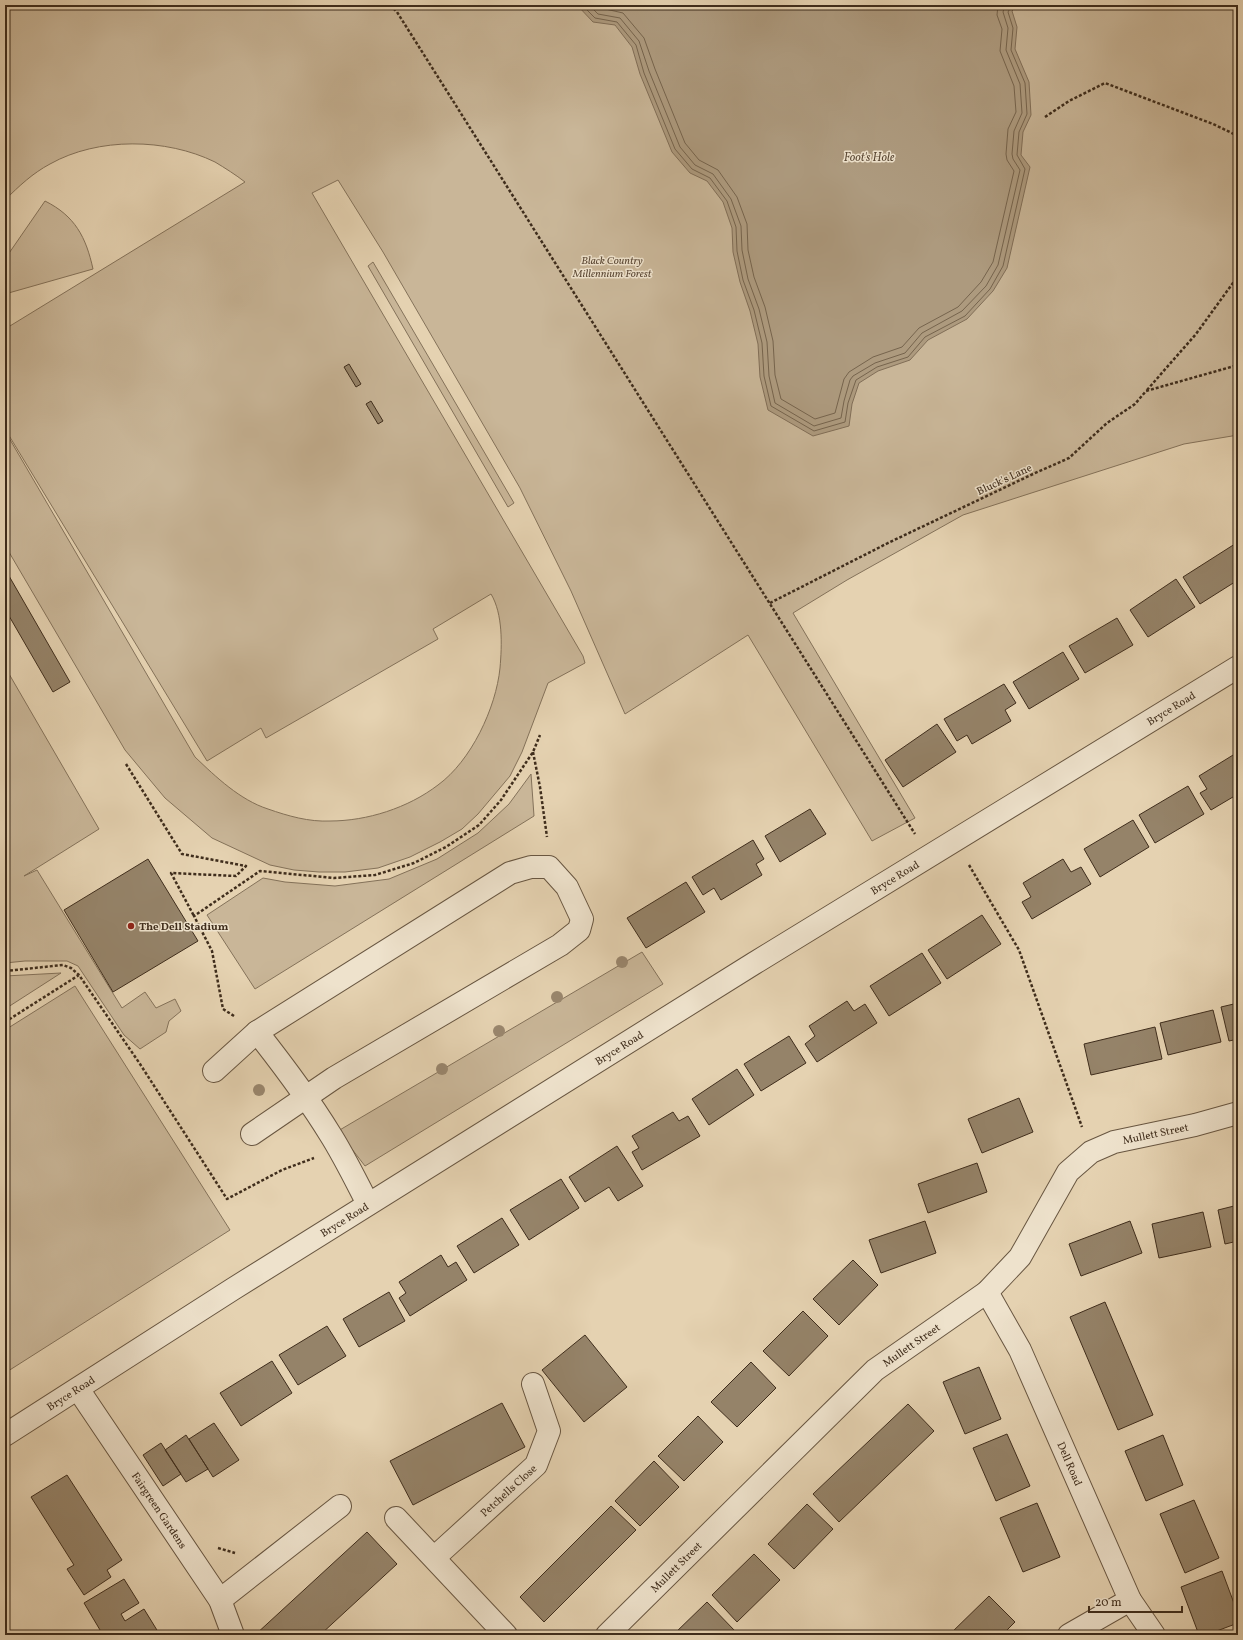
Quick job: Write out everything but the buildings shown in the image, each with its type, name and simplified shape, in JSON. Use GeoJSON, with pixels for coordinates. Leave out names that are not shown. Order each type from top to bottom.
{"type":"FeatureCollection","features":[{"type":"Feature","properties":{"kind":"street","name":"Bryce Road"},"geometry":{"type":"LineString","coordinates":[[5,1435],[368,1204],[753,964],[1238,667]]}},
{"type":"Feature","properties":{"kind":"street"},"geometry":{"type":"LineString","coordinates":[[214,1071],[257,1032],[510,873],[531,867],[550,867],[567,887],[582,919],[579,930],[560,945],[334,1078],[252,1134]]}},
{"type":"Feature","properties":{"kind":"street"},"geometry":{"type":"LineString","coordinates":[[257,1032],[306,1096],[335,1142],[368,1204]]}},
{"type":"Feature","properties":{"kind":"street","name":"Mullett Street"},"geometry":{"type":"LineString","coordinates":[[607,1635],[875,1370],[987,1292],[1020,1257],[1068,1172],[1091,1152],[1114,1142],[1195,1125],[1238,1113]]}},
{"type":"Feature","properties":{"kind":"street","name":"Dell Road"},"geometry":{"type":"LineString","coordinates":[[987,1292],[1020,1350],[1130,1600],[1154,1635]]}},
{"type":"Feature","properties":{"kind":"street","name":"Petchells Close"},"geometry":{"type":"LineString","coordinates":[[435,1557],[536,1465],[549,1431],[533,1384]]}},
{"type":"Feature","properties":{"kind":"street","name":"Fairgreen Gardens"},"geometry":{"type":"LineString","coordinates":[[78,1389],[220,1600],[233,1635]]}},
{"type":"Feature","properties":{"kind":"street"},"geometry":{"type":"LineString","coordinates":[[220,1600],[340,1506]]}},
{"type":"Feature","properties":{"kind":"street"},"geometry":{"type":"LineString","coordinates":[[396,1518],[435,1557],[506,1635]]}},
{"type":"Feature","properties":{"kind":"street"},"geometry":{"type":"LineString","coordinates":[[1069,1635],[1130,1600]]}},
{"type":"Feature","properties":{"kind":"path"},"geometry":{"type":"LineString","coordinates":[[390,5],[397,12],[929,856]]}},
{"type":"Feature","properties":{"kind":"path"},"geometry":{"type":"LineString","coordinates":[[1045,117],[1069,101],[1105,83],[1193,116],[1238,136]]}},
{"type":"Feature","properties":{"kind":"path","name":"Bluck's Lane"},"geometry":{"type":"LineString","coordinates":[[770,603],[888,543],[1070,458],[1107,423],[1135,404],[1196,334],[1238,276]]}},
{"type":"Feature","properties":{"kind":"path"},"geometry":{"type":"LineString","coordinates":[[1146,391],[1238,365]]}},
{"type":"Feature","properties":{"kind":"path"},"geometry":{"type":"LineString","coordinates":[[194,916],[260,871],[334,878],[375,875],[414,863],[446,847],[479,825],[501,800],[533,752],[540,735]]}},
{"type":"Feature","properties":{"kind":"path"},"geometry":{"type":"LineString","coordinates":[[533,752],[540,787],[546,837]]}},
{"type":"Feature","properties":{"kind":"path"},"geometry":{"type":"LineString","coordinates":[[126,764],[182,854],[246,866],[236,876],[170,872],[212,951],[223,1009]]}},
{"type":"Feature","properties":{"kind":"path"},"geometry":{"type":"LineString","coordinates":[[954,840],[1019,950],[1091,1152]]}},
{"type":"Feature","properties":{"kind":"path"},"geometry":{"type":"LineString","coordinates":[[5,970],[63,965],[71,968],[79,975],[140,1064],[227,1199],[335,1142]]}},
{"type":"Feature","properties":{"kind":"path"},"geometry":{"type":"LineString","coordinates":[[5,1022],[79,975]]}},
{"type":"Feature","properties":{"kind":"path"},"geometry":{"type":"LineString","coordinates":[[177,1535],[268,1562]]}},
{"type":"Feature","properties":{"kind":"green space","name":"Black Country Millennium Forest"},"geometry":{"type":"Polygon","coordinates":[[[5,5],[1238,5],[1238,435],[1184,444],[963,515],[847,580],[793,613],[915,818],[872,841],[748,635],[625,714],[571,591],[520,488],[383,252],[338,180],[312,193],[583,656],[585,663],[548,683],[522,752],[510,776],[478,814],[462,829],[410,857],[378,868],[345,872],[319,872],[294,870],[270,865],[212,838],[165,798],[125,750],[6,547],[5,548],[5,431],[195,757],[238,794],[268,809],[314,821],[358,819],[387,812],[414,800],[438,785],[450,775],[471,748],[480,732],[498,684],[501,659],[501,630],[498,611],[491,594],[433,629],[438,639],[266,738],[261,728],[207,761],[5,429],[5,329],[245,182],[215,162],[196,154],[175,148],[154,145],[110,145],[69,155],[50,164],[26,180],[5,200],[5,5]]]}},
{"type":"Feature","properties":{"kind":"green space"},"geometry":{"type":"Polygon","coordinates":[[[45,201],[64,213],[78,229],[87,247],[93,269],[5,294],[5,259],[45,201]]]}},
{"type":"Feature","properties":{"kind":"green space"},"geometry":{"type":"Polygon","coordinates":[[[373,262],[514,503],[508,507],[368,266],[373,262]]]}},
{"type":"Feature","properties":{"kind":"green space"},"geometry":{"type":"Polygon","coordinates":[[[5,667],[99,829],[24,876],[37,870],[122,1008],[145,992],[156,1008],[175,999],[181,1011],[169,1021],[166,1032],[140,1049],[124,1035],[78,966],[67,961],[25,961],[5,963],[5,667]]]}},
{"type":"Feature","properties":{"kind":"green space"},"geometry":{"type":"Polygon","coordinates":[[[531,774],[534,816],[255,989],[207,915],[263,878],[285,882],[335,886],[389,879],[437,859],[478,833],[509,804],[531,774]]]}},
{"type":"Feature","properties":{"kind":"green space"},"geometry":{"type":"Polygon","coordinates":[[[642,952],[663,984],[365,1166],[338,1131],[642,952]]]}},
{"type":"Feature","properties":{"kind":"green space"},"geometry":{"type":"Polygon","coordinates":[[[61,973],[5,1009],[5,976],[61,973]]]}},
{"type":"Feature","properties":{"kind":"green space"},"geometry":{"type":"Polygon","coordinates":[[[75,986],[230,1230],[5,1373],[5,1030],[75,986]]]}},
{"type":"Feature","properties":{"kind":"water","name":"Foot's Hole"},"geometry":{"type":"Polygon","coordinates":[[[577,5],[1018,5],[1012,11],[1017,27],[1015,49],[1029,82],[1031,115],[1023,132],[1021,155],[1030,167],[1007,268],[993,291],[967,319],[928,340],[910,360],[878,371],[859,383],[852,404],[849,426],[813,436],[768,410],[760,377],[758,344],[750,311],[740,282],[733,252],[732,228],[723,202],[707,181],[690,173],[672,152],[640,74],[632,47],[615,25],[593,22],[577,5]]]}},
{"type":"Feature","properties":{"kind":"place","name":"The Dell Stadium"},"geometry":{"type":"Point","coordinates":[131,926]}}]}
